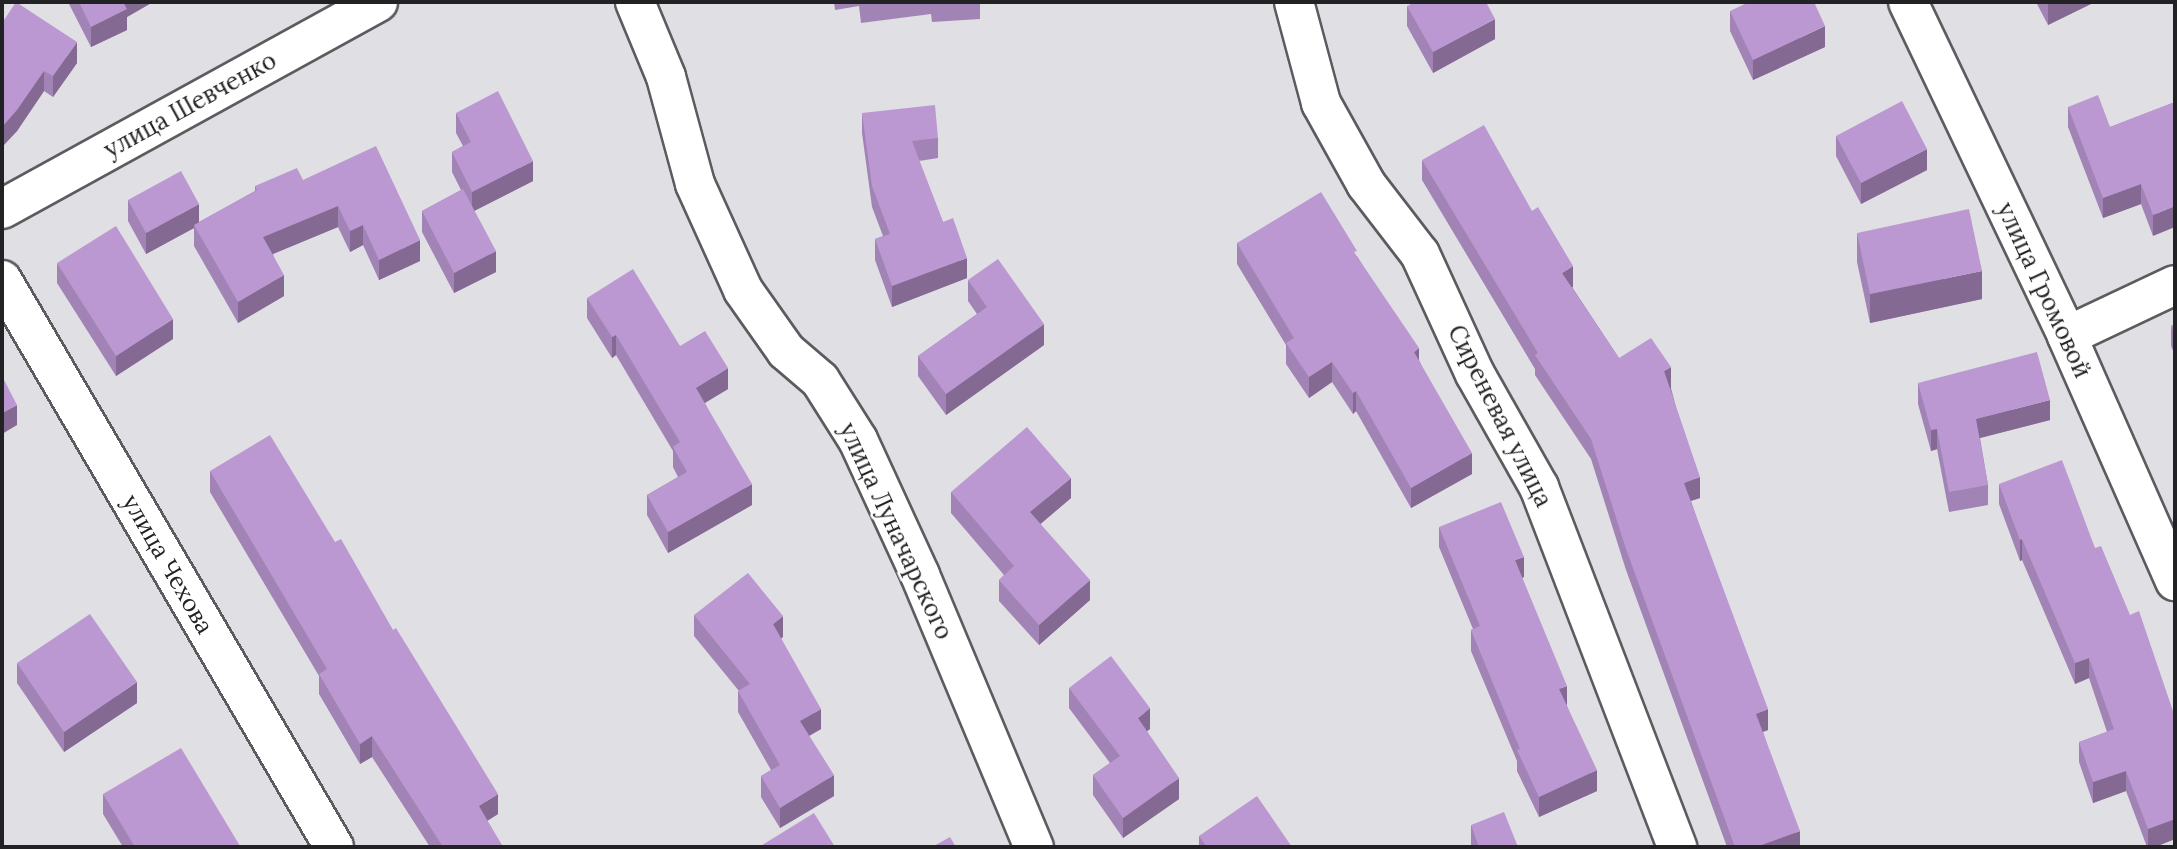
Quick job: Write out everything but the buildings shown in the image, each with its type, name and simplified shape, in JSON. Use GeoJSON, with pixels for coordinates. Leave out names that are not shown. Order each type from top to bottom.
{"type":"FeatureCollection","features":[{"type":"Feature","properties":{"kind":"street","name":"улица Шевченко"},"geometry":{"type":"LineString","coordinates":[[2,209],[378,2]]}},
{"type":"Feature","properties":{"kind":"street","name":"улица Луначарского"},"geometry":{"type":"LineString","coordinates":[[635,2],[666,77],[695,184],[743,290],[786,351],[820,380],[858,440],[920,575],[1034,847]]}},
{"type":"Feature","properties":{"kind":"street","name":"Сиреневая улица"},"geometry":{"type":"LineString","coordinates":[[1294,2],[1321,103],[1366,184],[1420,254],[1475,374],[1539,487],[1677,847]]}},
{"type":"Feature","properties":{"kind":"street","name":"улица Громовой"},"geometry":{"type":"LineString","coordinates":[[1908,2],[2067,336],[2175,581]]}},
{"type":"Feature","properties":{"kind":"street","name":"улица Чехова"},"geometry":{"type":"LineString","coordinates":[[2,280],[334,847]]}},
{"type":"Feature","properties":{"kind":"street"},"geometry":{"type":"LineString","coordinates":[[2067,336],[2175,285]]}}]}
